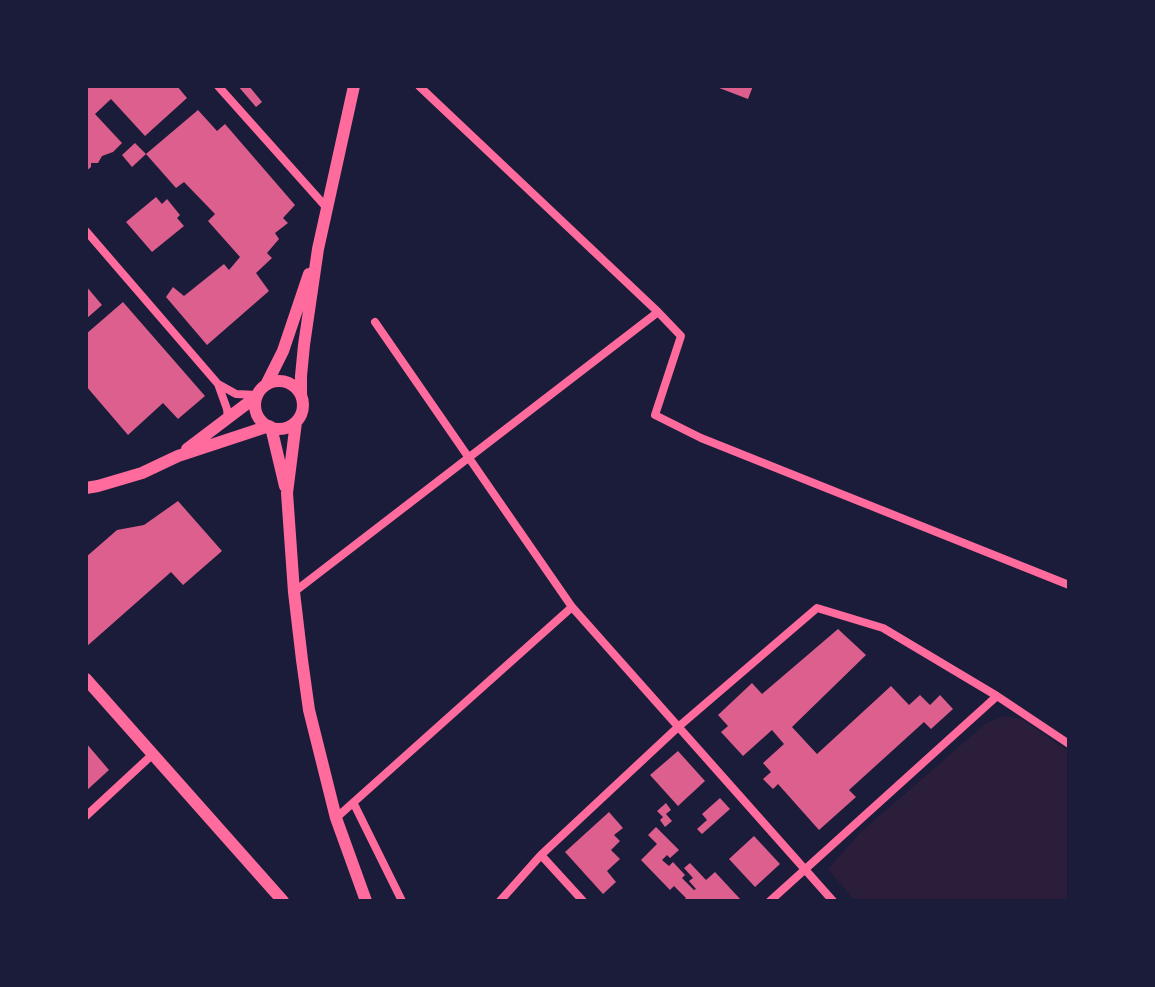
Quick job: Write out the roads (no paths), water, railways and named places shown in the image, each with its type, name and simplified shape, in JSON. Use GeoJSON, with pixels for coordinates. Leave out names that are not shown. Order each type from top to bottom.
{"type":"FeatureCollection","features":[{"type":"Feature","properties":{"kind":"main road"},"geometry":{"type":"LineString","coordinates":[[287,493],[296,422],[303,406],[301,376],[318,249],[354,86]]}},
{"type":"Feature","properties":{"kind":"main road"},"geometry":{"type":"LineString","coordinates":[[318,249],[283,351],[256,401],[257,413],[270,427],[287,493],[294,592],[309,710],[336,818],[366,901]]}},
{"type":"Feature","properties":{"kind":"main road"},"geometry":{"type":"LineString","coordinates":[[178,456],[272,382],[286,382],[301,394]]}},
{"type":"Feature","properties":{"kind":"main road"},"geometry":{"type":"LineString","coordinates":[[86,488],[142,473],[178,456],[270,427],[287,428],[296,422]]}},
{"type":"Feature","properties":{"kind":"main road"},"geometry":{"type":"LineString","coordinates":[[86,679],[283,901]]}},
{"type":"Feature","properties":{"kind":"street"},"geometry":{"type":"LineString","coordinates":[[218,86],[326,207]]}},
{"type":"Feature","properties":{"kind":"street"},"geometry":{"type":"LineString","coordinates":[[419,86],[681,336],[655,415],[716,444],[1069,585]]}},
{"type":"Feature","properties":{"kind":"street"},"geometry":{"type":"LineString","coordinates":[[86,231],[218,384],[236,394],[260,392]]}},
{"type":"Feature","properties":{"kind":"street"},"geometry":{"type":"LineString","coordinates":[[294,592],[658,312]]}},
{"type":"Feature","properties":{"kind":"street"},"geometry":{"type":"LineString","coordinates":[[375,322],[572,607],[833,901]]}},
{"type":"Feature","properties":{"kind":"street"},"geometry":{"type":"LineString","coordinates":[[218,384],[228,418]]}},
{"type":"Feature","properties":{"kind":"street"},"geometry":{"type":"LineString","coordinates":[[336,818],[572,607]]}},
{"type":"Feature","properties":{"kind":"street"},"geometry":{"type":"LineString","coordinates":[[500,901],[541,855],[677,728],[817,608],[883,628],[997,696],[1069,744]]}},
{"type":"Feature","properties":{"kind":"street"},"geometry":{"type":"LineString","coordinates":[[770,901],[997,696]]}},
{"type":"Feature","properties":{"kind":"street"},"geometry":{"type":"LineString","coordinates":[[86,816],[153,754]]}},
{"type":"Feature","properties":{"kind":"street"},"geometry":{"type":"LineString","coordinates":[[354,804],[402,901]]}},
{"type":"Feature","properties":{"kind":"street"},"geometry":{"type":"LineString","coordinates":[[541,855],[583,901]]}}]}
